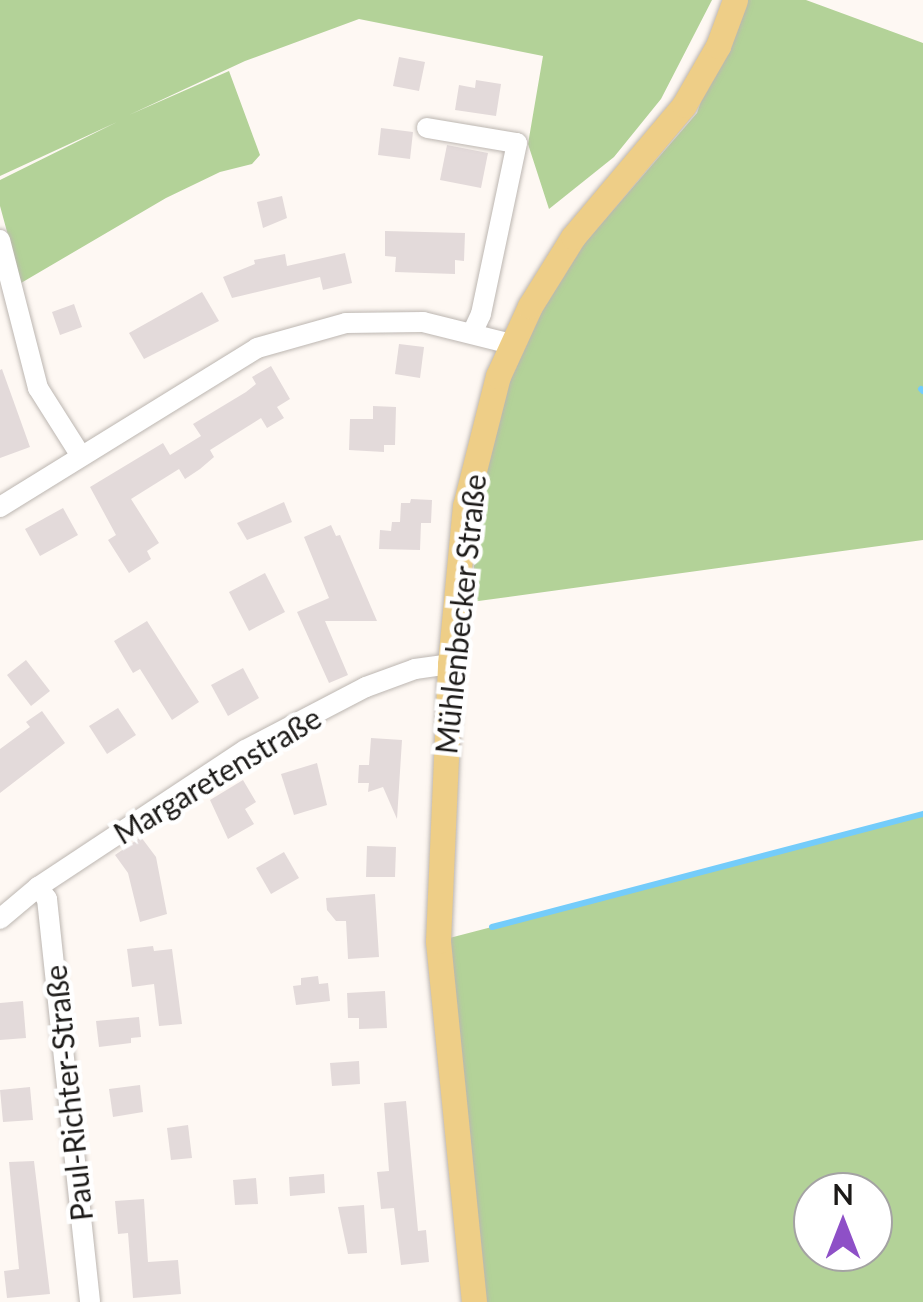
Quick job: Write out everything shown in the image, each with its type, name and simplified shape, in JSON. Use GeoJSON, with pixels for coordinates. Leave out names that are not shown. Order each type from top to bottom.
{"type":"FeatureCollection","features":[{"type":"Feature","properties":{"kind":"main road","name":"Mühlenbecker Straße"},"geometry":{"type":"LineString","coordinates":[[474,1302],[438,941],[450,664],[465,506],[494,390],[512,344],[573,237],[684,105],[718,46],[735,0]]}},
{"type":"Feature","properties":{"kind":"street"},"geometry":{"type":"LineString","coordinates":[[427,128],[518,143],[481,314],[473,332]]}},
{"type":"Feature","properties":{"kind":"street"},"geometry":{"type":"LineString","coordinates":[[0,240],[38,388],[81,456]]}},
{"type":"Feature","properties":{"kind":"street"},"geometry":{"type":"LineString","coordinates":[[0,507],[257,348],[346,323],[423,322],[512,344]]}},
{"type":"Feature","properties":{"kind":"street","name":"Margaretenstraße"},"geometry":{"type":"LineString","coordinates":[[0,919],[38,887],[246,750],[366,687],[415,669],[450,664]]}},
{"type":"Feature","properties":{"kind":"street","name":"Paul-Richter-Straße"},"geometry":{"type":"LineString","coordinates":[[38,887],[47,899],[90,1302]]}},
{"type":"Feature","properties":{"kind":"green space"},"geometry":{"type":"Polygon","coordinates":[[[0,0],[712,0],[661,99],[614,157],[549,209],[528,144],[543,56],[359,19],[245,61],[129,115],[229,71],[260,155],[252,164],[220,172],[166,198],[21,283],[0,206],[0,180],[117,122],[0,176],[0,0]]]}},
{"type":"Feature","properties":{"kind":"green space"},"geometry":{"type":"Polygon","coordinates":[[[736,0],[806,0],[923,43],[923,540],[471,602],[479,508],[476,455],[511,344],[583,245],[697,113],[736,0]]]}},
{"type":"Feature","properties":{"kind":"green space"},"geometry":{"type":"Polygon","coordinates":[[[923,814],[923,1302],[474,1302],[438,941],[923,814]]]}},
{"type":"Feature","properties":{"kind":"building"},"geometry":{"type":"Polygon","coordinates":[[[399,57],[425,62],[419,91],[393,86],[399,57]]]}},
{"type":"Feature","properties":{"kind":"building"},"geometry":{"type":"Polygon","coordinates":[[[476,80],[501,84],[496,116],[455,110],[459,85],[475,88],[476,80]]]}},
{"type":"Feature","properties":{"kind":"building"},"geometry":{"type":"Polygon","coordinates":[[[381,128],[413,132],[410,159],[378,155],[381,128]]]}},
{"type":"Feature","properties":{"kind":"building"},"geometry":{"type":"Polygon","coordinates":[[[447,145],[488,153],[481,188],[440,180],[447,145]]]}},
{"type":"Feature","properties":{"kind":"building"},"geometry":{"type":"Polygon","coordinates":[[[282,196],[287,218],[263,228],[257,202],[282,196]]]}},
{"type":"Feature","properties":{"kind":"building"},"geometry":{"type":"Polygon","coordinates":[[[385,231],[465,233],[464,261],[455,260],[455,274],[395,272],[396,257],[385,256],[385,231]]]}},
{"type":"Feature","properties":{"kind":"building"},"geometry":{"type":"Polygon","coordinates":[[[345,253],[352,283],[323,290],[320,277],[232,298],[223,277],[255,264],[254,260],[285,254],[287,266],[345,253]]]}},
{"type":"Feature","properties":{"kind":"building"},"geometry":{"type":"Polygon","coordinates":[[[202,292],[219,321],[144,359],[129,333],[202,292]]]}},
{"type":"Feature","properties":{"kind":"building"},"geometry":{"type":"Polygon","coordinates":[[[74,304],[82,327],[60,335],[52,312],[74,304]]]}},
{"type":"Feature","properties":{"kind":"building"},"geometry":{"type":"Polygon","coordinates":[[[399,344],[424,347],[420,378],[395,374],[399,344]]]}},
{"type":"Feature","properties":{"kind":"building"},"geometry":{"type":"Polygon","coordinates":[[[271,366],[290,399],[277,407],[284,418],[267,428],[261,418],[210,450],[214,457],[185,479],[179,469],[131,499],[159,543],[147,551],[151,559],[129,573],[108,540],[116,535],[90,487],[163,443],[170,455],[201,436],[193,424],[246,392],[256,384],[252,377],[271,366]]]}},
{"type":"Feature","properties":{"kind":"building"},"geometry":{"type":"Polygon","coordinates":[[[0,370],[30,447],[0,458],[0,370]]]}},
{"type":"Feature","properties":{"kind":"building"},"geometry":{"type":"Polygon","coordinates":[[[373,406],[396,407],[395,445],[384,445],[384,452],[349,450],[350,419],[373,419],[373,406]]]}},
{"type":"Feature","properties":{"kind":"building"},"geometry":{"type":"Polygon","coordinates":[[[411,499],[432,500],[431,523],[421,523],[420,550],[379,549],[380,530],[391,531],[392,522],[400,522],[401,503],[410,503],[411,499]]]}},
{"type":"Feature","properties":{"kind":"building"},"geometry":{"type":"Polygon","coordinates":[[[284,502],[292,522],[247,540],[237,523],[284,502]]]}},
{"type":"Feature","properties":{"kind":"building"},"geometry":{"type":"Polygon","coordinates":[[[63,508],[78,535],[40,556],[25,529],[63,508]]]}},
{"type":"Feature","properties":{"kind":"building"},"geometry":{"type":"Polygon","coordinates":[[[331,525],[336,536],[340,535],[377,621],[325,621],[348,675],[329,683],[297,612],[329,598],[304,537],[331,525]]]}},
{"type":"Feature","properties":{"kind":"building"},"geometry":{"type":"Polygon","coordinates":[[[265,573],[285,612],[249,631],[229,592],[265,573]]]}},
{"type":"Feature","properties":{"kind":"building"},"geometry":{"type":"Polygon","coordinates":[[[147,621],[199,702],[172,720],[140,669],[133,673],[114,641],[147,621]]]}},
{"type":"Feature","properties":{"kind":"building"},"geometry":{"type":"Polygon","coordinates":[[[26,660],[50,691],[31,706],[7,675],[26,660]]]}},
{"type":"Feature","properties":{"kind":"building"},"geometry":{"type":"Polygon","coordinates":[[[243,668],[259,698],[228,716],[211,685],[243,668]]]}},
{"type":"Feature","properties":{"kind":"building"},"geometry":{"type":"Polygon","coordinates":[[[118,708],[136,735],[107,754],[89,726],[118,708]]]}},
{"type":"Feature","properties":{"kind":"building"},"geometry":{"type":"Polygon","coordinates":[[[42,711],[65,743],[0,793],[0,749],[30,727],[26,722],[42,711]]]}},
{"type":"Feature","properties":{"kind":"building"},"geometry":{"type":"Polygon","coordinates":[[[371,738],[402,740],[397,819],[383,787],[368,792],[369,783],[358,783],[359,765],[369,765],[371,738]]]}},
{"type":"Feature","properties":{"kind":"building"},"geometry":{"type":"Polygon","coordinates":[[[317,763],[327,805],[294,815],[281,774],[317,763]]]}},
{"type":"Feature","properties":{"kind":"building"},"geometry":{"type":"Polygon","coordinates":[[[243,780],[256,802],[245,809],[254,824],[228,839],[210,800],[243,780]]]}},
{"type":"Feature","properties":{"kind":"building"},"geometry":{"type":"Polygon","coordinates":[[[141,837],[156,857],[167,914],[140,922],[128,873],[115,855],[141,837]]]}},
{"type":"Feature","properties":{"kind":"building"},"geometry":{"type":"Polygon","coordinates":[[[367,846],[396,847],[395,877],[366,877],[367,846]]]}},
{"type":"Feature","properties":{"kind":"building"},"geometry":{"type":"Polygon","coordinates":[[[284,852],[299,878],[271,894],[256,868],[284,852]]]}},
{"type":"Feature","properties":{"kind":"building"},"geometry":{"type":"Polygon","coordinates":[[[375,894],[379,957],[348,959],[346,921],[336,921],[327,910],[326,898],[375,894]]]}},
{"type":"Feature","properties":{"kind":"building"},"geometry":{"type":"Polygon","coordinates":[[[153,946],[154,951],[172,949],[182,1024],[159,1026],[154,984],[132,987],[127,949],[153,946]]]}},
{"type":"Feature","properties":{"kind":"building"},"geometry":{"type":"Polygon","coordinates":[[[318,976],[319,984],[328,983],[330,1001],[296,1005],[293,986],[301,985],[301,978],[318,976]]]}},
{"type":"Feature","properties":{"kind":"building"},"geometry":{"type":"Polygon","coordinates":[[[385,991],[387,1028],[359,1029],[359,1018],[348,1018],[347,993],[385,991]]]}},
{"type":"Feature","properties":{"kind":"building"},"geometry":{"type":"Polygon","coordinates":[[[23,1001],[26,1038],[0,1040],[0,1003],[23,1001]]]}},
{"type":"Feature","properties":{"kind":"building"},"geometry":{"type":"Polygon","coordinates":[[[139,1017],[141,1037],[131,1038],[131,1043],[99,1047],[96,1021],[139,1017]]]}},
{"type":"Feature","properties":{"kind":"building"},"geometry":{"type":"Polygon","coordinates":[[[359,1061],[360,1084],[332,1086],[330,1063],[359,1061]]]}},
{"type":"Feature","properties":{"kind":"building"},"geometry":{"type":"Polygon","coordinates":[[[140,1085],[143,1112],[113,1117],[109,1089],[140,1085]]]}},
{"type":"Feature","properties":{"kind":"building"},"geometry":{"type":"Polygon","coordinates":[[[30,1087],[33,1120],[3,1122],[0,1090],[30,1087]]]}},
{"type":"Feature","properties":{"kind":"building"},"geometry":{"type":"Polygon","coordinates":[[[406,1101],[418,1231],[426,1230],[429,1262],[401,1265],[394,1208],[381,1209],[377,1172],[389,1171],[384,1103],[406,1101]]]}},
{"type":"Feature","properties":{"kind":"building"},"geometry":{"type":"Polygon","coordinates":[[[188,1125],[192,1158],[171,1160],[167,1128],[188,1125]]]}},
{"type":"Feature","properties":{"kind":"building"},"geometry":{"type":"Polygon","coordinates":[[[34,1161],[50,1294],[7,1298],[4,1271],[19,1269],[9,1162],[34,1161]]]}},
{"type":"Feature","properties":{"kind":"building"},"geometry":{"type":"Polygon","coordinates":[[[324,1174],[325,1193],[290,1196],[289,1177],[324,1174]]]}},
{"type":"Feature","properties":{"kind":"building"},"geometry":{"type":"Polygon","coordinates":[[[256,1178],[258,1204],[235,1205],[233,1180],[256,1178]]]}},
{"type":"Feature","properties":{"kind":"building"},"geometry":{"type":"Polygon","coordinates":[[[144,1199],[148,1262],[178,1260],[181,1294],[133,1298],[128,1233],[118,1234],[115,1201],[144,1199]]]}},
{"type":"Feature","properties":{"kind":"building"},"geometry":{"type":"Polygon","coordinates":[[[364,1205],[367,1253],[348,1254],[338,1207],[364,1205]]]}},
{"type":"Feature","properties":{"kind":"waterway"},"geometry":{"type":"LineString","coordinates":[[492,927],[923,814]]}}]}
